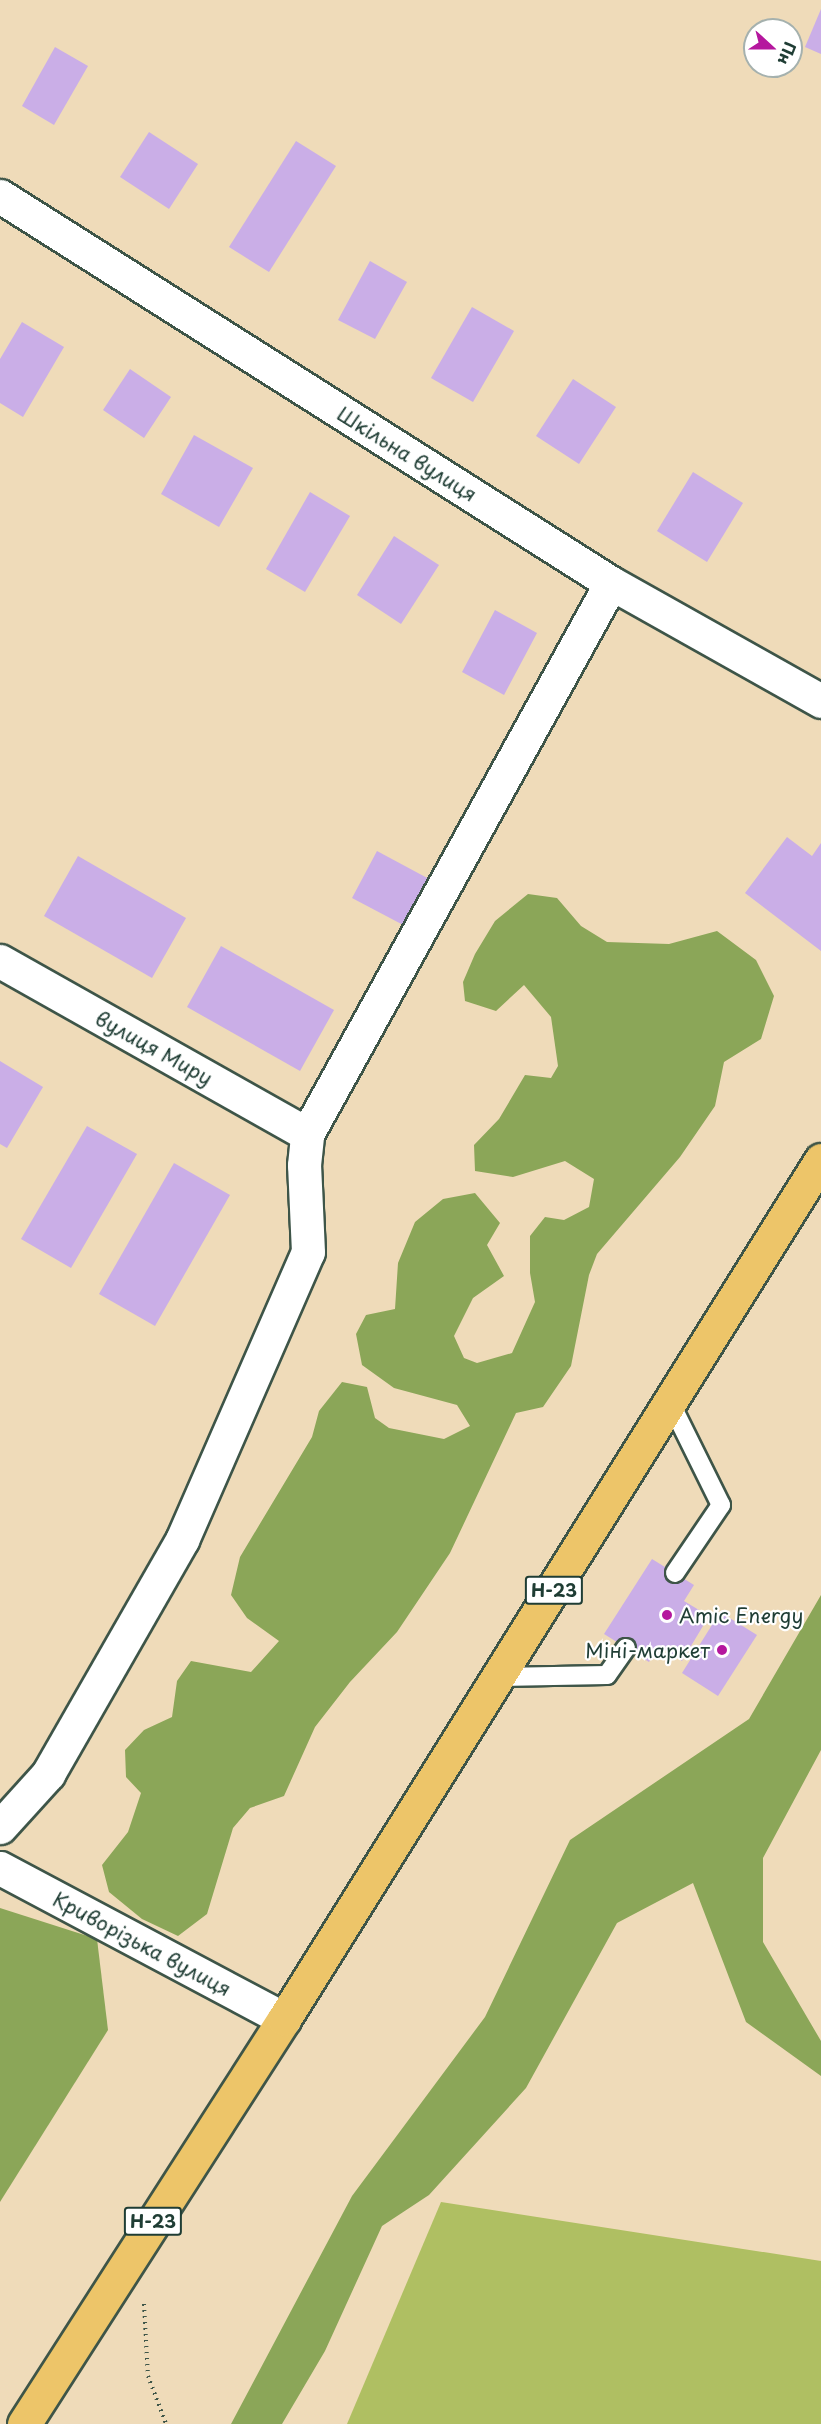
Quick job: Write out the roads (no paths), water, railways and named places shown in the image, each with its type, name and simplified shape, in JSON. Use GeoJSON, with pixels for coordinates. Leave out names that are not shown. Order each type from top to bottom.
{"type":"FeatureCollection","features":[{"type":"Feature","properties":{"kind":"main road","name":"Н-23"},"geometry":{"type":"LineString","coordinates":[[24,2424],[500,1677],[821,1160]]}},
{"type":"Feature","properties":{"kind":"street","name":"Шкільна вулиця"},"geometry":{"type":"LineString","coordinates":[[0,196],[611,583],[821,701]]}},
{"type":"Feature","properties":{"kind":"street"},"geometry":{"type":"LineString","coordinates":[[0,1827],[48,1774],[183,1540],[308,1252],[304,1164],[308,1134],[611,583]]}},
{"type":"Feature","properties":{"kind":"street","name":"вулиця Миру"},"geometry":{"type":"LineString","coordinates":[[0,961],[308,1134]]}},
{"type":"Feature","properties":{"kind":"street","name":"Криворізька вулиця"},"geometry":{"type":"LineString","coordinates":[[0,1868],[284,2019]]}},
{"type":"Feature","properties":{"kind":"lane"},"geometry":{"type":"LineString","coordinates":[[670,1402],[721,1505],[675,1573]]}},
{"type":"Feature","properties":{"kind":"lane"},"geometry":{"type":"LineString","coordinates":[[500,1677],[607,1675],[626,1648]]}},
{"type":"Feature","properties":{"kind":"place","name":"Amic Energy"},"geometry":{"type":"Point","coordinates":[667,1615]}},
{"type":"Feature","properties":{"kind":"place","name":"Міні-маркет"},"geometry":{"type":"Point","coordinates":[722,1650]}}]}
